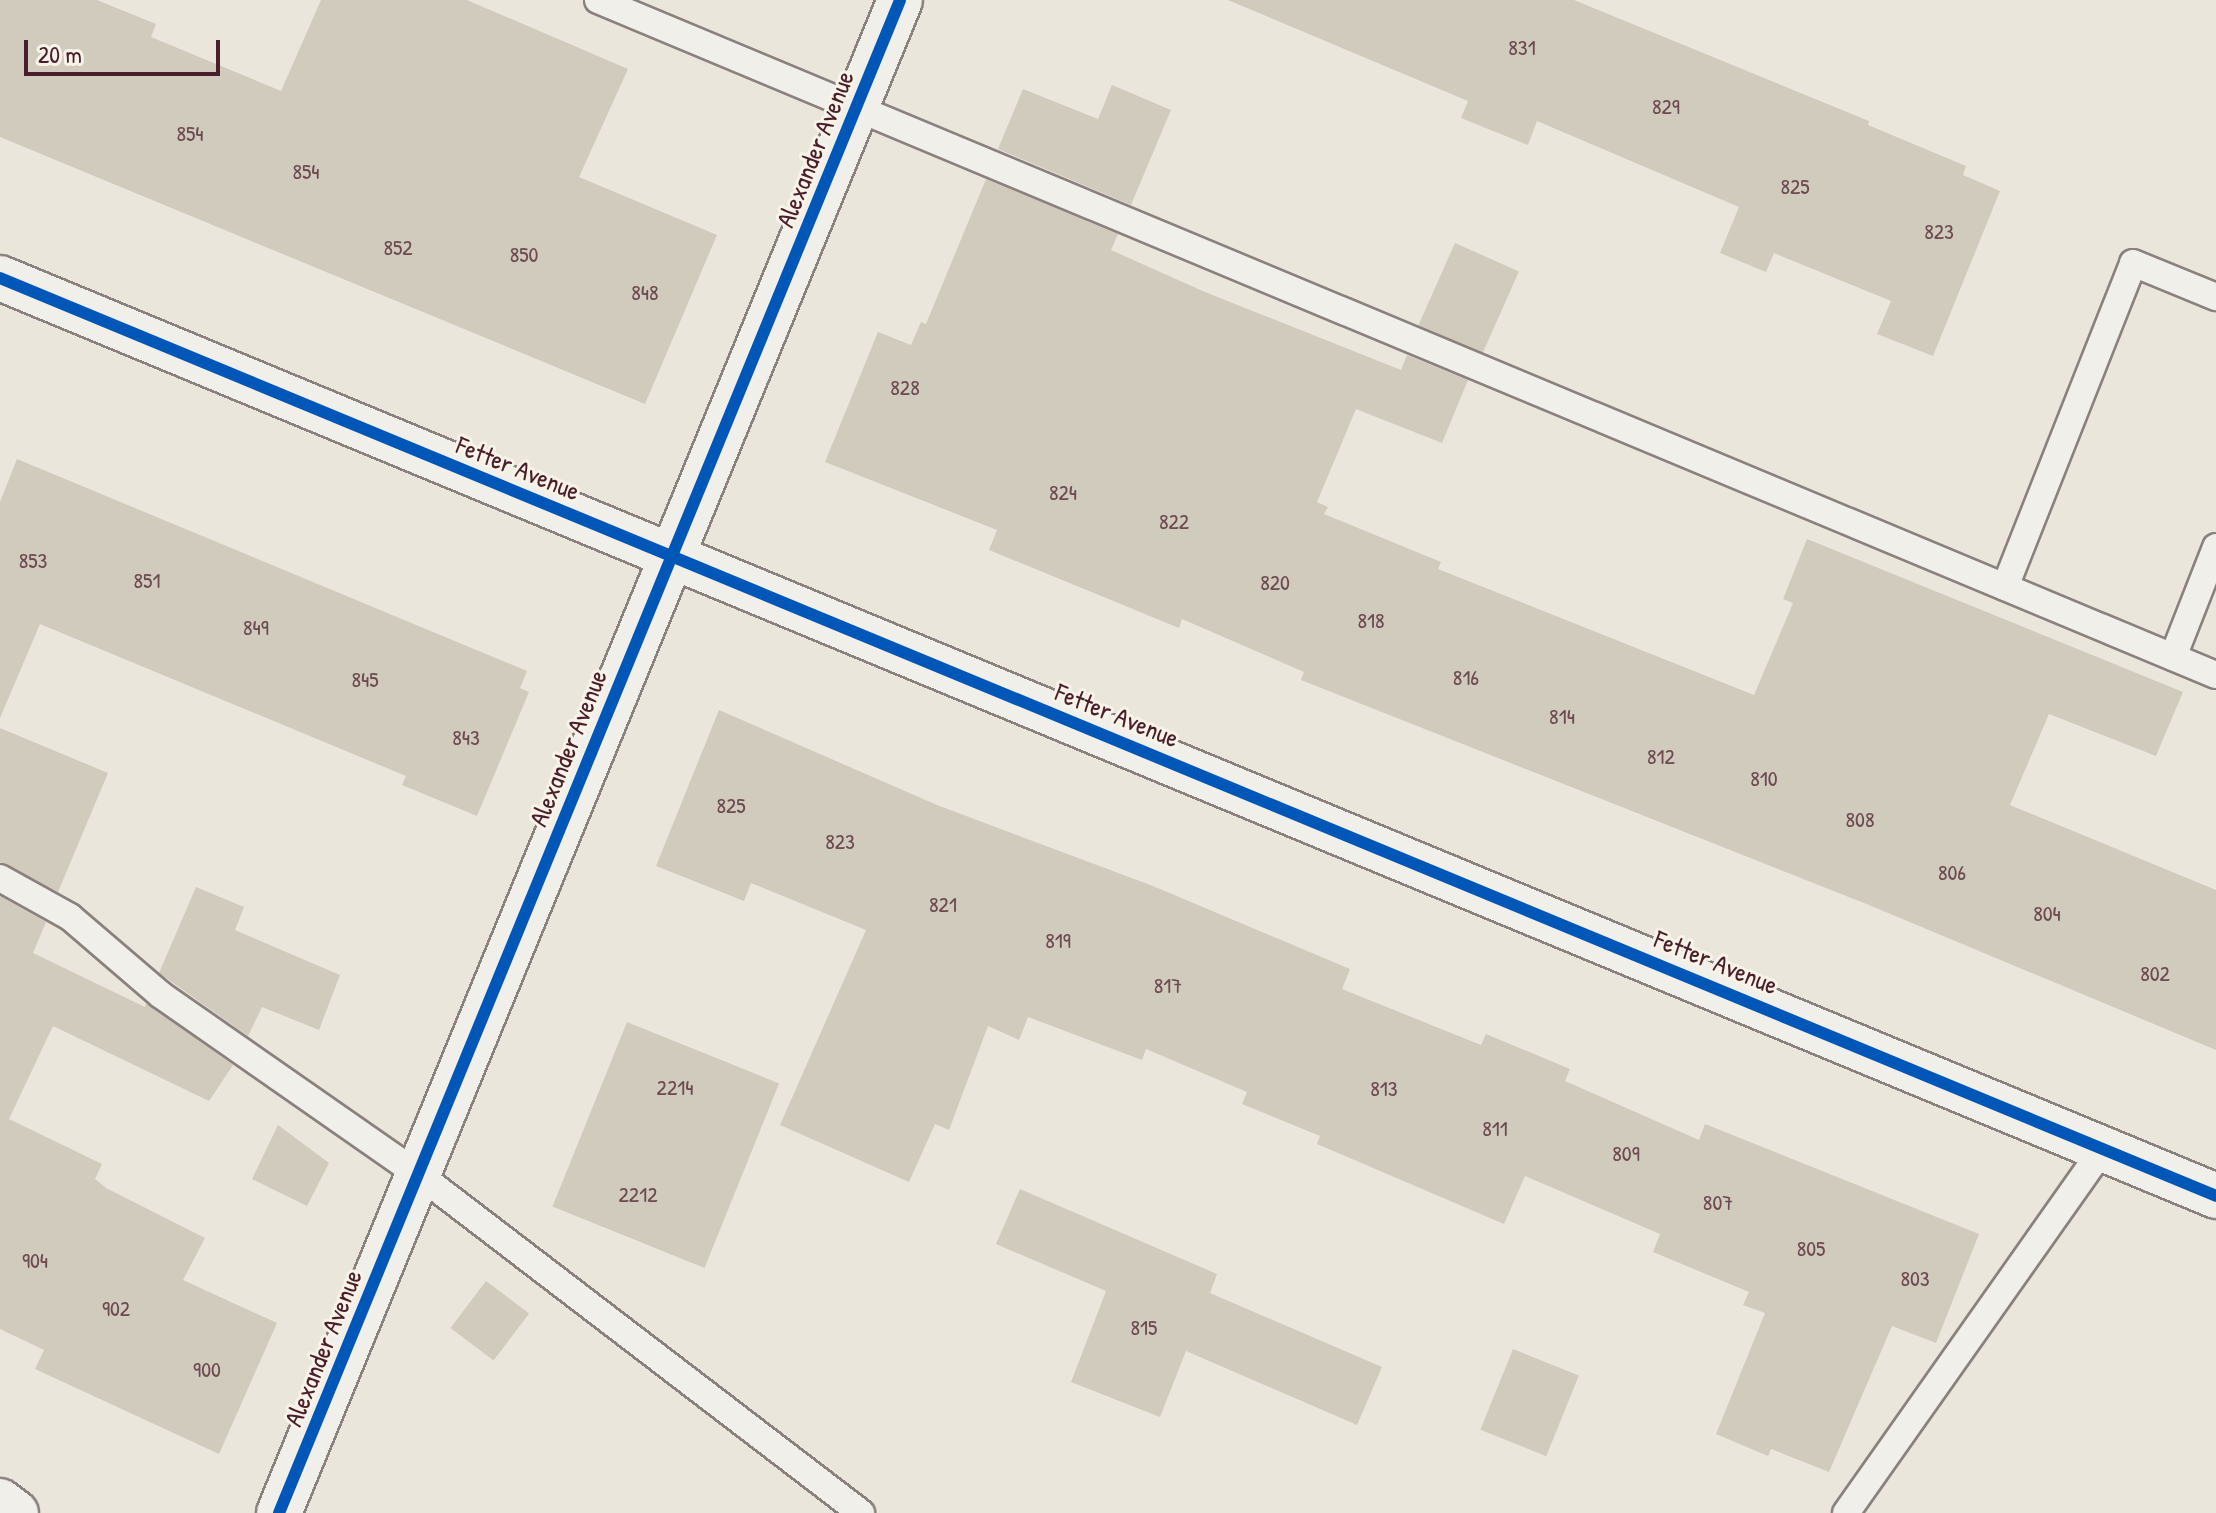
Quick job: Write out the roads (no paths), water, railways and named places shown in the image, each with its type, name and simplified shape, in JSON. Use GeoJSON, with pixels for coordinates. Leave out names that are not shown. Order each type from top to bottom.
{"type":"FeatureCollection","features":[{"type":"Feature","properties":{"kind":"street","name":"Alexander Avenue"},"geometry":{"type":"LineString","coordinates":[[279,1513],[900,0]]}},
{"type":"Feature","properties":{"kind":"street","name":"Fetter Avenue"},"geometry":{"type":"LineString","coordinates":[[0,278],[2105,1146],[2216,1196]]}},
{"type":"Feature","properties":{"kind":"street"},"geometry":{"type":"LineString","coordinates":[[0,1501],[16,1513]]}},
{"type":"Feature","properties":{"kind":"lane"},"geometry":{"type":"LineString","coordinates":[[598,0],[2216,675]]}},
{"type":"Feature","properties":{"kind":"lane"},"geometry":{"type":"LineString","coordinates":[[2005,587],[2133,263],[2216,297]]}},
{"type":"Feature","properties":{"kind":"lane"},"geometry":{"type":"LineString","coordinates":[[2173,657],[2216,547]]}},
{"type":"Feature","properties":{"kind":"lane"},"geometry":{"type":"LineString","coordinates":[[0,878],[70,917],[161,995],[418,1174],[861,1513]]}},
{"type":"Feature","properties":{"kind":"lane"},"geometry":{"type":"LineString","coordinates":[[1846,1513],[2105,1146]]}}]}
